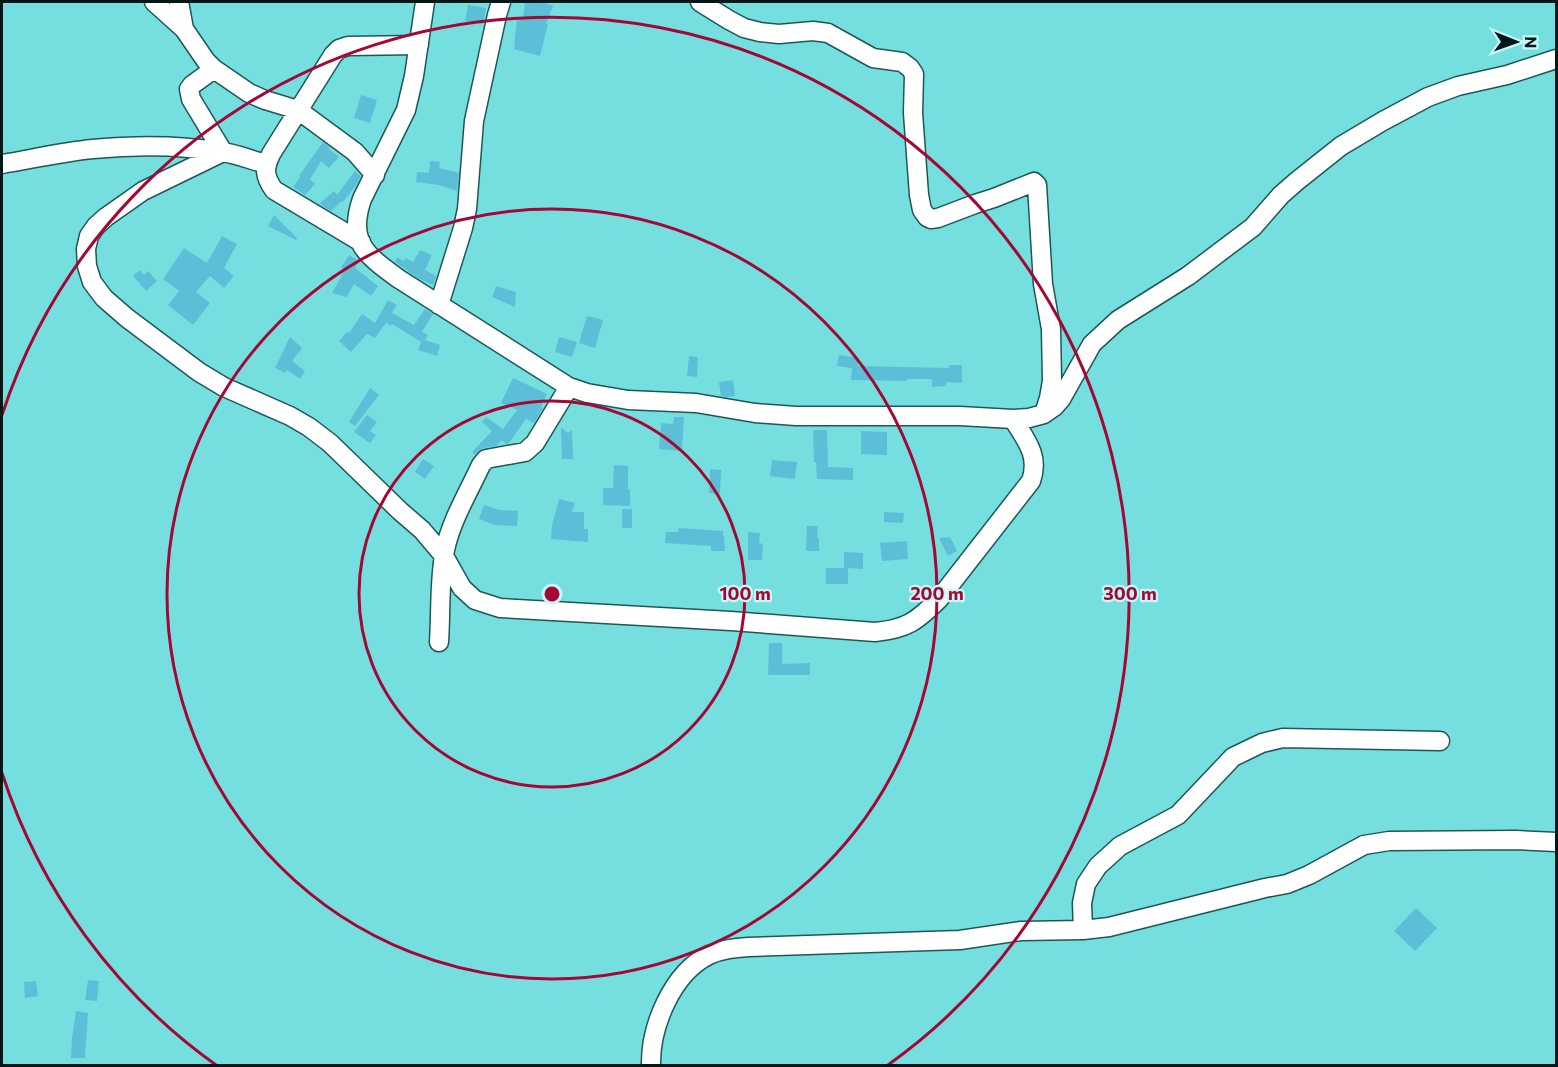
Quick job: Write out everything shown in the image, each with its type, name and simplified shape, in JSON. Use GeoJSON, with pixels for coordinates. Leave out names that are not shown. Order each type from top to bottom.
{"type":"FeatureCollection","features":[{"type":"Feature","properties":{"kind":"street"},"geometry":{"type":"LineString","coordinates":[[154,2],[184,29],[214,69],[249,93],[298,110],[355,152],[375,175]]}},
{"type":"Feature","properties":{"kind":"street"},"geometry":{"type":"LineString","coordinates":[[179,2],[184,29]]}},
{"type":"Feature","properties":{"kind":"street"},"geometry":{"type":"LineString","coordinates":[[425,2],[414,76],[406,110],[357,213],[356,228],[368,254],[399,279],[569,387],[606,397],[628,400],[696,403],[755,413],[796,416],[960,416],[1013,419],[1044,414],[1061,399],[1092,344],[1101,334],[1118,320],[1188,276],[1253,227],[1281,195],[1341,146],[1383,120],[1428,97],[1458,86],[1507,75],[1557,59]]}},
{"type":"Feature","properties":{"kind":"street"},"geometry":{"type":"LineString","coordinates":[[439,305],[467,209],[474,121],[501,2]]}},
{"type":"Feature","properties":{"kind":"street"},"geometry":{"type":"LineString","coordinates":[[700,2],[744,28],[779,34],[813,31],[828,33],[873,58],[902,62],[910,68],[914,74],[913,113],[919,195],[922,210],[927,218],[938,218],[1027,184],[1034,182],[1037,185],[1043,284],[1051,329],[1052,381],[1044,414]]}},
{"type":"Feature","properties":{"kind":"street"},"geometry":{"type":"LineString","coordinates":[[361,242],[274,190],[268,183],[266,164],[298,110],[339,49],[348,46],[419,45]]}},
{"type":"Feature","properties":{"kind":"street"},"geometry":{"type":"LineString","coordinates":[[214,69],[192,85],[189,93],[223,152]]}},
{"type":"Feature","properties":{"kind":"street"},"geometry":{"type":"LineString","coordinates":[[2,164],[48,155],[132,146],[182,147],[223,152],[266,164]]}},
{"type":"Feature","properties":{"kind":"street"},"geometry":{"type":"LineString","coordinates":[[223,152],[143,192],[96,226],[89,236],[86,249],[87,266],[92,282],[104,298],[126,318],[199,372],[224,387],[290,416],[330,443],[422,530],[444,556],[462,588],[475,600],[500,608],[875,632],[894,631],[925,614],[939,599],[1031,481],[1035,471],[1034,458],[1013,419]]}},
{"type":"Feature","properties":{"kind":"street"},"geometry":{"type":"LineString","coordinates":[[439,642],[444,556],[449,533],[481,465],[486,459],[525,452],[535,443],[569,387]]}},
{"type":"Feature","properties":{"kind":"street"},"geometry":{"type":"LineString","coordinates":[[1083,930],[1082,903],[1086,884],[1098,866],[1120,846],[1178,815],[1233,757],[1262,743],[1283,738],[1440,741]]}},
{"type":"Feature","properties":{"kind":"street"},"geometry":{"type":"LineString","coordinates":[[651,1065],[657,1024],[664,1005],[677,983],[699,961],[726,949],[960,940],[1022,931],[1083,930],[1109,927],[1287,884],[1364,845],[1389,841],[1557,842]]}},
{"type":"Feature","properties":{"kind":"building"},"geometry":{"type":"Polygon","coordinates":[[[525,2],[542,2],[553,6],[546,24],[548,24],[540,56],[514,49],[517,18],[523,19],[525,2]]]}},
{"type":"Feature","properties":{"kind":"building"},"geometry":{"type":"Polygon","coordinates":[[[468,5],[486,8],[483,24],[465,21],[468,5]]]}},
{"type":"Feature","properties":{"kind":"building"},"geometry":{"type":"Polygon","coordinates":[[[361,95],[377,100],[370,123],[354,118],[361,95]]]}},
{"type":"Feature","properties":{"kind":"building"},"geometry":{"type":"Polygon","coordinates":[[[323,142],[339,157],[329,168],[321,161],[310,179],[315,184],[305,195],[293,187],[323,142]]]}},
{"type":"Feature","properties":{"kind":"building"},"geometry":{"type":"Polygon","coordinates":[[[430,161],[440,162],[439,168],[459,173],[457,191],[439,185],[416,182],[417,172],[429,173],[430,161]]]}},
{"type":"Feature","properties":{"kind":"building"},"geometry":{"type":"Polygon","coordinates":[[[355,171],[361,176],[343,202],[331,211],[324,207],[320,203],[334,191],[337,195],[355,171]]]}},
{"type":"Feature","properties":{"kind":"building"},"geometry":{"type":"Polygon","coordinates":[[[274,215],[297,238],[296,240],[268,226],[274,215]]]}},
{"type":"Feature","properties":{"kind":"building"},"geometry":{"type":"Polygon","coordinates":[[[222,236],[237,244],[224,268],[234,276],[224,288],[210,276],[196,292],[210,303],[193,325],[168,305],[179,291],[163,279],[184,248],[207,263],[222,236]]]}},
{"type":"Feature","properties":{"kind":"building"},"geometry":{"type":"Polygon","coordinates":[[[420,250],[432,255],[425,270],[436,276],[433,285],[395,262],[397,257],[413,262],[420,250]]]}},
{"type":"Feature","properties":{"kind":"building"},"geometry":{"type":"Polygon","coordinates":[[[349,255],[359,261],[355,268],[378,286],[371,296],[354,284],[347,297],[332,293],[345,270],[341,267],[349,255]]]}},
{"type":"Feature","properties":{"kind":"building"},"geometry":{"type":"Polygon","coordinates":[[[140,270],[144,275],[148,271],[157,281],[146,291],[133,276],[140,270]]]}},
{"type":"Feature","properties":{"kind":"building"},"geometry":{"type":"Polygon","coordinates":[[[496,286],[516,292],[515,307],[492,297],[496,286]]]}},
{"type":"Feature","properties":{"kind":"building"},"geometry":{"type":"Polygon","coordinates":[[[388,300],[397,305],[392,313],[414,325],[425,309],[433,314],[422,332],[428,335],[425,340],[440,345],[437,356],[418,350],[421,342],[392,324],[391,326],[386,323],[375,338],[367,334],[351,352],[339,341],[347,332],[349,333],[362,314],[375,323],[388,300]]]}},
{"type":"Feature","properties":{"kind":"building"},"geometry":{"type":"Polygon","coordinates":[[[587,316],[603,320],[595,348],[579,343],[587,316]]]}},
{"type":"Feature","properties":{"kind":"building"},"geometry":{"type":"Polygon","coordinates":[[[290,337],[302,348],[292,361],[305,371],[300,379],[287,370],[285,373],[275,368],[290,337]]]}},
{"type":"Feature","properties":{"kind":"building"},"geometry":{"type":"Polygon","coordinates":[[[559,337],[577,342],[572,357],[555,352],[559,337]]]}},
{"type":"Feature","properties":{"kind":"building"},"geometry":{"type":"Polygon","coordinates":[[[839,355],[859,358],[858,366],[949,368],[949,365],[962,365],[962,383],[946,382],[946,386],[932,387],[932,379],[851,380],[852,368],[837,366],[839,355]]]}},
{"type":"Feature","properties":{"kind":"building"},"geometry":{"type":"Polygon","coordinates":[[[689,356],[698,357],[697,377],[687,376],[689,356]]]}},
{"type":"Feature","properties":{"kind":"building"},"geometry":{"type":"Polygon","coordinates":[[[513,378],[547,394],[541,407],[543,408],[534,423],[526,419],[509,443],[506,444],[502,440],[496,446],[483,448],[475,455],[472,452],[492,431],[482,422],[486,417],[503,429],[517,410],[501,403],[513,378]]]}},
{"type":"Feature","properties":{"kind":"building"},"geometry":{"type":"Polygon","coordinates":[[[733,380],[735,396],[721,396],[719,382],[733,380]]]}},
{"type":"Feature","properties":{"kind":"building"},"geometry":{"type":"Polygon","coordinates":[[[370,388],[379,395],[355,426],[349,422],[370,388]]]}},
{"type":"Feature","properties":{"kind":"building"},"geometry":{"type":"Polygon","coordinates":[[[367,415],[377,422],[370,431],[376,435],[370,443],[354,432],[367,415]]]}},
{"type":"Feature","properties":{"kind":"building"},"geometry":{"type":"Polygon","coordinates":[[[674,417],[684,417],[682,451],[659,449],[661,423],[673,424],[674,417]]]}},
{"type":"Feature","properties":{"kind":"building"},"geometry":{"type":"Polygon","coordinates":[[[561,428],[568,433],[572,430],[573,459],[562,459],[561,428]]]}},
{"type":"Feature","properties":{"kind":"building"},"geometry":{"type":"Polygon","coordinates":[[[813,430],[827,430],[828,467],[853,468],[853,480],[817,479],[813,430]]]}},
{"type":"Feature","properties":{"kind":"building"},"geometry":{"type":"Polygon","coordinates":[[[861,431],[887,432],[887,455],[861,454],[861,431]]]}},
{"type":"Feature","properties":{"kind":"building"},"geometry":{"type":"Polygon","coordinates":[[[423,459],[434,466],[425,479],[415,472],[423,459]]]}},
{"type":"Feature","properties":{"kind":"building"},"geometry":{"type":"Polygon","coordinates":[[[772,460],[797,462],[795,479],[770,476],[772,460]]]}},
{"type":"Feature","properties":{"kind":"building"},"geometry":{"type":"Polygon","coordinates":[[[614,465],[628,466],[630,506],[603,505],[603,488],[613,488],[614,465]]]}},
{"type":"Feature","properties":{"kind":"building"},"geometry":{"type":"Polygon","coordinates":[[[710,469],[721,470],[720,494],[709,493],[710,469]]]}},
{"type":"Feature","properties":{"kind":"building"},"geometry":{"type":"Polygon","coordinates":[[[559,499],[575,503],[572,512],[584,512],[584,529],[588,529],[588,542],[551,539],[559,499]]]}},
{"type":"Feature","properties":{"kind":"building"},"geometry":{"type":"Polygon","coordinates":[[[484,505],[499,510],[518,511],[517,526],[495,525],[479,519],[484,505]]]}},
{"type":"Feature","properties":{"kind":"building"},"geometry":{"type":"Polygon","coordinates":[[[622,509],[632,509],[632,528],[622,528],[622,509]]]}},
{"type":"Feature","properties":{"kind":"building"},"geometry":{"type":"Polygon","coordinates":[[[884,512],[904,513],[903,523],[884,522],[884,512]]]}},
{"type":"Feature","properties":{"kind":"building"},"geometry":{"type":"Polygon","coordinates":[[[807,526],[818,526],[819,551],[806,551],[807,526]]]}},
{"type":"Feature","properties":{"kind":"building"},"geometry":{"type":"Polygon","coordinates":[[[679,528],[723,531],[725,551],[711,551],[711,546],[665,543],[666,532],[678,532],[679,528]]]}},
{"type":"Feature","properties":{"kind":"building"},"geometry":{"type":"Polygon","coordinates":[[[748,532],[760,533],[759,543],[763,544],[762,560],[748,560],[748,532]]]}},
{"type":"Feature","properties":{"kind":"building"},"geometry":{"type":"Polygon","coordinates":[[[950,537],[957,551],[948,556],[939,538],[950,537]]]}},
{"type":"Feature","properties":{"kind":"building"},"geometry":{"type":"Polygon","coordinates":[[[907,541],[908,559],[882,561],[880,543],[907,541]]]}},
{"type":"Feature","properties":{"kind":"building"},"geometry":{"type":"Polygon","coordinates":[[[844,552],[863,553],[863,569],[848,568],[848,584],[826,584],[826,568],[844,568],[844,552]]]}},
{"type":"Feature","properties":{"kind":"building"},"geometry":{"type":"Polygon","coordinates":[[[769,643],[782,643],[782,664],[810,663],[810,675],[768,675],[769,643]]]}},
{"type":"Feature","properties":{"kind":"building"},"geometry":{"type":"Polygon","coordinates":[[[1416,908],[1437,928],[1415,951],[1394,931],[1416,908]]]}},
{"type":"Feature","properties":{"kind":"building"},"geometry":{"type":"Polygon","coordinates":[[[88,980],[99,981],[97,1001],[85,1000],[88,980]]]}},
{"type":"Feature","properties":{"kind":"building"},"geometry":{"type":"Polygon","coordinates":[[[36,981],[38,996],[25,998],[24,982],[36,981]]]}},
{"type":"Feature","properties":{"kind":"building"},"geometry":{"type":"Polygon","coordinates":[[[76,1011],[88,1013],[85,1058],[71,1058],[76,1011]]]}}]}
